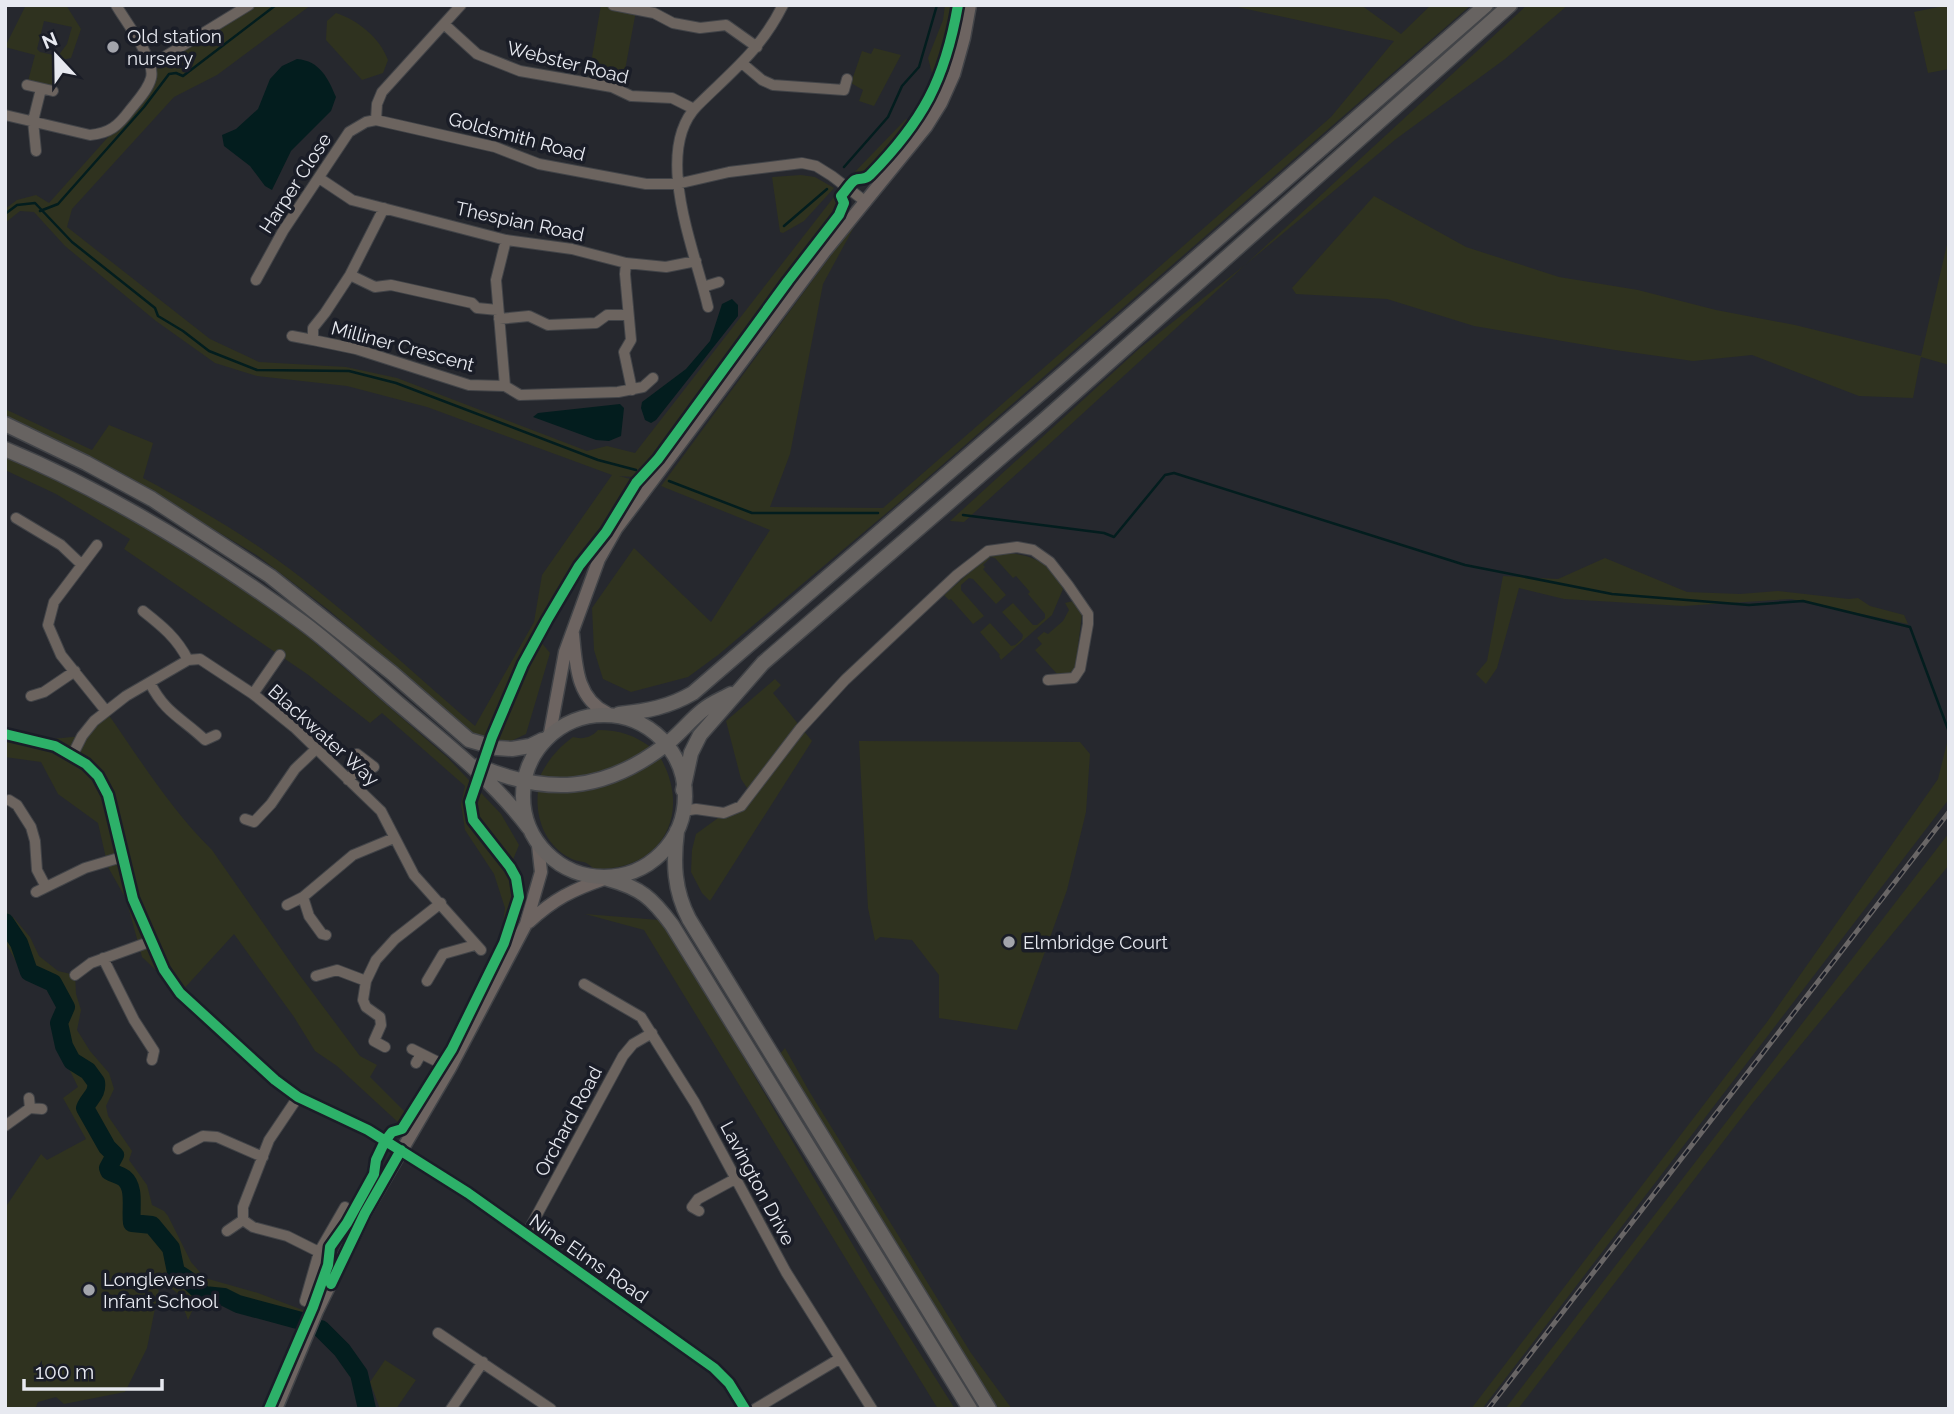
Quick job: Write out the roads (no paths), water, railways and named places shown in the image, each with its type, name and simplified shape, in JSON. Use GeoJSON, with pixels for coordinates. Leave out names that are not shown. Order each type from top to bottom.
{"type":"FeatureCollection","features":[{"type":"Feature","properties":{"kind":"highway"},"geometry":{"type":"LineString","coordinates":[[5,424],[152,499],[270,576],[392,673],[469,740],[497,748],[530,746],[574,720],[659,709],[694,692],[1486,5]]}},
{"type":"Feature","properties":{"kind":"highway"},"geometry":{"type":"LineString","coordinates":[[989,1409],[689,919],[680,899],[674,857],[691,753],[700,735],[763,663],[1053,412],[1510,5]]}},
{"type":"Feature","properties":{"kind":"highway"},"geometry":{"type":"LineString","coordinates":[[5,449],[81,484],[198,551],[304,624],[500,792],[529,828],[538,845],[553,859],[573,871],[645,893],[658,905],[678,933],[970,1409]]}},
{"type":"Feature","properties":{"kind":"highway"},"geometry":{"type":"LineString","coordinates":[[467,761],[507,778],[527,782],[560,786],[588,783],[619,773],[665,746],[704,709],[740,689]]}},
{"type":"Feature","properties":{"kind":"highway"},"geometry":{"type":"LineString","coordinates":[[613,713],[650,731],[665,746],[674,758],[683,790]]}},
{"type":"Feature","properties":{"kind":"highway"},"geometry":{"type":"LineString","coordinates":[[529,828],[527,782],[546,737]]}},
{"type":"Feature","properties":{"kind":"highway"},"geometry":{"type":"LineString","coordinates":[[606,879],[622,877],[649,864],[665,850],[677,831]]}},
{"type":"Feature","properties":{"kind":"main road"},"geometry":{"type":"LineString","coordinates":[[546,737],[565,652],[594,571],[616,529],[825,251],[926,127],[941,103],[957,62],[970,5]]}},
{"type":"Feature","properties":{"kind":"main road"},"geometry":{"type":"LineString","coordinates":[[573,634],[576,670],[582,688],[596,708],[613,713]]}},
{"type":"Feature","properties":{"kind":"main road"},"geometry":{"type":"LineString","coordinates":[[276,1409],[328,1288],[365,1213],[450,1068],[526,924],[541,872],[538,845]]}},
{"type":"Feature","properties":{"kind":"main road"},"geometry":{"type":"LineString","coordinates":[[526,924],[563,895],[606,879]]}},
{"type":"Feature","properties":{"kind":"street"},"geometry":{"type":"LineString","coordinates":[[5,115],[90,135],[118,127],[150,82],[152,72],[151,65],[116,5]]}},
{"type":"Feature","properties":{"kind":"street"},"geometry":{"type":"LineString","coordinates":[[151,65],[249,5]]}},
{"type":"Feature","properties":{"kind":"street"},"geometry":{"type":"LineString","coordinates":[[376,120],[377,104],[382,92],[461,5]]}},
{"type":"Feature","properties":{"kind":"street"},"geometry":{"type":"LineString","coordinates":[[613,5],[654,13],[673,23],[701,28],[726,25],[757,47]]}},
{"type":"Feature","properties":{"kind":"street"},"geometry":{"type":"LineString","coordinates":[[708,307],[677,184],[678,141],[694,109],[743,64],[783,5]]}},
{"type":"Feature","properties":{"kind":"street","name":"Webster Road"},"geometry":{"type":"LineString","coordinates":[[444,24],[477,54],[520,71],[612,87],[631,96],[672,98],[694,109]]}},
{"type":"Feature","properties":{"kind":"street"},"geometry":{"type":"LineString","coordinates":[[743,64],[762,80],[773,85],[845,90],[847,79]]}},
{"type":"Feature","properties":{"kind":"street"},"geometry":{"type":"LineString","coordinates":[[27,85],[53,91]]}},
{"type":"Feature","properties":{"kind":"street"},"geometry":{"type":"LineString","coordinates":[[36,151],[33,121],[41,89]]}},
{"type":"Feature","properties":{"kind":"street","name":"Goldsmith Road"},"geometry":{"type":"LineString","coordinates":[[376,120],[495,147],[539,164],[646,184],[677,184],[729,172],[802,163],[816,166],[866,202]]}},
{"type":"Feature","properties":{"kind":"street","name":"Harper Close"},"geometry":{"type":"LineString","coordinates":[[256,280],[283,231],[349,132],[366,122],[376,120]]}},
{"type":"Feature","properties":{"kind":"street","name":"Thespian Road"},"geometry":{"type":"LineString","coordinates":[[319,178],[352,200],[506,240],[572,249],[626,263],[666,267],[696,261]]}},
{"type":"Feature","properties":{"kind":"street","name":"Milliner Crescent"},"geometry":{"type":"LineString","coordinates":[[384,208],[350,275],[313,328],[313,340],[356,349],[469,385],[505,386],[520,395],[632,390]]}},
{"type":"Feature","properties":{"kind":"street"},"geometry":{"type":"LineString","coordinates":[[505,386],[496,280],[506,240]]}},
{"type":"Feature","properties":{"kind":"street"},"geometry":{"type":"LineString","coordinates":[[626,263],[631,340],[624,352],[632,390],[643,387],[653,379]]}},
{"type":"Feature","properties":{"kind":"street"},"geometry":{"type":"LineString","coordinates":[[350,275],[374,287],[391,285],[472,303],[477,308],[498,314],[528,316],[548,325],[596,323],[607,316],[628,315]]}},
{"type":"Feature","properties":{"kind":"street"},"geometry":{"type":"LineString","coordinates":[[703,287],[719,282]]}},
{"type":"Feature","properties":{"kind":"street"},"geometry":{"type":"LineString","coordinates":[[292,336],[313,340]]}},
{"type":"Feature","properties":{"kind":"street"},"geometry":{"type":"LineString","coordinates":[[19,523],[61,545],[82,565]]}},
{"type":"Feature","properties":{"kind":"street"},"geometry":{"type":"LineString","coordinates":[[97,545],[54,601],[48,625],[61,654],[106,711]]}},
{"type":"Feature","properties":{"kind":"street"},"geometry":{"type":"LineString","coordinates":[[683,811],[696,809],[724,813],[741,806],[800,729],[845,680],[957,575],[988,551],[1017,547],[1033,550],[1059,572],[1088,614],[1080,669],[1074,678],[1048,680]]}},
{"type":"Feature","properties":{"kind":"street"},"geometry":{"type":"LineString","coordinates":[[5,734],[55,746],[72,754],[88,728],[106,711],[125,696],[188,660],[180,644],[167,629],[151,624],[144,611]]}},
{"type":"Feature","properties":{"kind":"street"},"geometry":{"type":"LineString","coordinates":[[253,694],[276,672],[280,655]]}},
{"type":"Feature","properties":{"kind":"street","name":"Blackwater Way"},"geometry":{"type":"LineString","coordinates":[[188,660],[200,659],[253,694],[294,727],[381,811],[414,875],[478,948],[443,954],[427,981]]}},
{"type":"Feature","properties":{"kind":"street"},"geometry":{"type":"LineString","coordinates":[[32,696],[46,696],[75,671]]}},
{"type":"Feature","properties":{"kind":"street"},"geometry":{"type":"LineString","coordinates":[[149,683],[169,712],[191,727],[203,745],[216,735]]}},
{"type":"Feature","properties":{"kind":"street"},"geometry":{"type":"LineString","coordinates":[[251,833],[249,820],[271,804],[295,769],[316,749]]}},
{"type":"Feature","properties":{"kind":"street","name":"Nine Elms Road"},"geometry":{"type":"LineString","coordinates":[[72,754],[98,776],[108,796],[133,899],[164,970],[180,993],[275,1080],[298,1097],[352,1121],[468,1193],[714,1368],[729,1383],[744,1409]]}},
{"type":"Feature","properties":{"kind":"street"},"geometry":{"type":"LineString","coordinates":[[348,780],[361,757],[374,767]]}},
{"type":"Feature","properties":{"kind":"street"},"geometry":{"type":"LineString","coordinates":[[17,802],[31,827],[35,841],[41,890],[85,868],[122,857]]}},
{"type":"Feature","properties":{"kind":"street"},"geometry":{"type":"LineString","coordinates":[[287,905],[303,897],[353,855],[394,838]]}},
{"type":"Feature","properties":{"kind":"street"},"geometry":{"type":"LineString","coordinates":[[303,897],[309,916],[322,934],[326,935]]}},
{"type":"Feature","properties":{"kind":"street"},"geometry":{"type":"LineString","coordinates":[[385,1047],[374,1041],[381,1025],[380,1017],[366,1007],[363,1000],[366,981],[383,950],[441,903]]}},
{"type":"Feature","properties":{"kind":"street"},"geometry":{"type":"LineString","coordinates":[[78,968],[152,941]]}},
{"type":"Feature","properties":{"kind":"street"},"geometry":{"type":"LineString","coordinates":[[103,958],[134,1020],[156,1053]]}},
{"type":"Feature","properties":{"kind":"street"},"geometry":{"type":"LineString","coordinates":[[316,976],[337,970],[366,981]]}},
{"type":"Feature","properties":{"kind":"street","name":"Lavington Drive"},"geometry":{"type":"LineString","coordinates":[[584,984],[600,987],[635,1011],[652,1033],[695,1103],[786,1272],[872,1409]]}},
{"type":"Feature","properties":{"kind":"street","name":"Orchard Road"},"geometry":{"type":"LineString","coordinates":[[526,1235],[623,1056],[634,1044],[652,1033]]}},
{"type":"Feature","properties":{"kind":"street"},"geometry":{"type":"LineString","coordinates":[[416,1055],[450,1068]]}},
{"type":"Feature","properties":{"kind":"street"},"geometry":{"type":"LineString","coordinates":[[243,1220],[243,1207],[269,1140],[298,1097]]}},
{"type":"Feature","properties":{"kind":"street"},"geometry":{"type":"LineString","coordinates":[[5,1126],[29,1103],[42,1109]]}},
{"type":"Feature","properties":{"kind":"street"},"geometry":{"type":"LineString","coordinates":[[178,1149],[192,1149],[203,1136],[217,1137],[263,1157]]}},
{"type":"Feature","properties":{"kind":"street"},"geometry":{"type":"LineString","coordinates":[[692,1207],[698,1199],[735,1179]]}},
{"type":"Feature","properties":{"kind":"street"},"geometry":{"type":"LineString","coordinates":[[305,1301],[319,1252],[339,1210]]}},
{"type":"Feature","properties":{"kind":"street"},"geometry":{"type":"LineString","coordinates":[[227,1231],[243,1220]]}},
{"type":"Feature","properties":{"kind":"street"},"geometry":{"type":"LineString","coordinates":[[243,1220],[253,1227],[287,1236],[319,1252]]}},
{"type":"Feature","properties":{"kind":"street"},"geometry":{"type":"LineString","coordinates":[[438,1333],[551,1409]]}},
{"type":"Feature","properties":{"kind":"street"},"geometry":{"type":"LineString","coordinates":[[755,1409],[839,1359]]}},
{"type":"Feature","properties":{"kind":"street"},"geometry":{"type":"LineString","coordinates":[[451,1409],[483,1362]]}},
{"type":"Feature","properties":{"kind":"waterway"},"geometry":{"type":"LineString","coordinates":[[40,211],[58,204],[144,107],[169,74],[183,76],[276,5]]}},
{"type":"Feature","properties":{"kind":"waterway"},"geometry":{"type":"LineString","coordinates":[[844,167],[888,117],[902,86],[919,67],[937,5]]}},
{"type":"Feature","properties":{"kind":"waterway"},"geometry":{"type":"LineString","coordinates":[[784,226],[827,189]]}},
{"type":"Feature","properties":{"kind":"waterway"},"geometry":{"type":"LineString","coordinates":[[5,214],[17,205],[35,203],[72,242],[155,308],[158,316],[209,351],[257,370],[349,371],[396,383],[598,460],[636,470]]}},
{"type":"Feature","properties":{"kind":"waterway"},"geometry":{"type":"LineString","coordinates":[[963,515],[1104,533],[1114,537],[1165,475],[1174,473],[1465,565],[1612,594],[1749,605],[1803,601],[1910,627],[1949,732]]}},
{"type":"Feature","properties":{"kind":"waterway"},"geometry":{"type":"LineString","coordinates":[[669,481],[752,513],[878,513]]}},
{"type":"Feature","properties":{"kind":"waterway"},"geometry":{"type":"LineString","coordinates":[[5,922],[19,943],[29,972],[53,983],[66,1007],[59,1023],[64,1046],[72,1061],[88,1071],[96,1082],[94,1093],[85,1108],[107,1147],[115,1155],[109,1171],[128,1182],[132,1199],[132,1223],[152,1225],[171,1248],[176,1272],[204,1295],[224,1297],[238,1304],[305,1322]]}},
{"type":"Feature","properties":{"kind":"waterway"},"geometry":{"type":"LineString","coordinates":[[321,1329],[342,1350],[359,1374],[367,1409]]}},
{"type":"Feature","properties":{"kind":"railway"},"geometry":{"type":"LineString","coordinates":[[1488,1409],[1949,812]]}},
{"type":"Feature","properties":{"kind":"place","name":"Old station nursery"},"geometry":{"type":"Point","coordinates":[113,47]}},
{"type":"Feature","properties":{"kind":"place","name":"Elmbridge Court"},"geometry":{"type":"Point","coordinates":[1009,942]}},
{"type":"Feature","properties":{"kind":"place","name":"Longlevens Infant School"},"geometry":{"type":"Point","coordinates":[89,1290]}}]}
